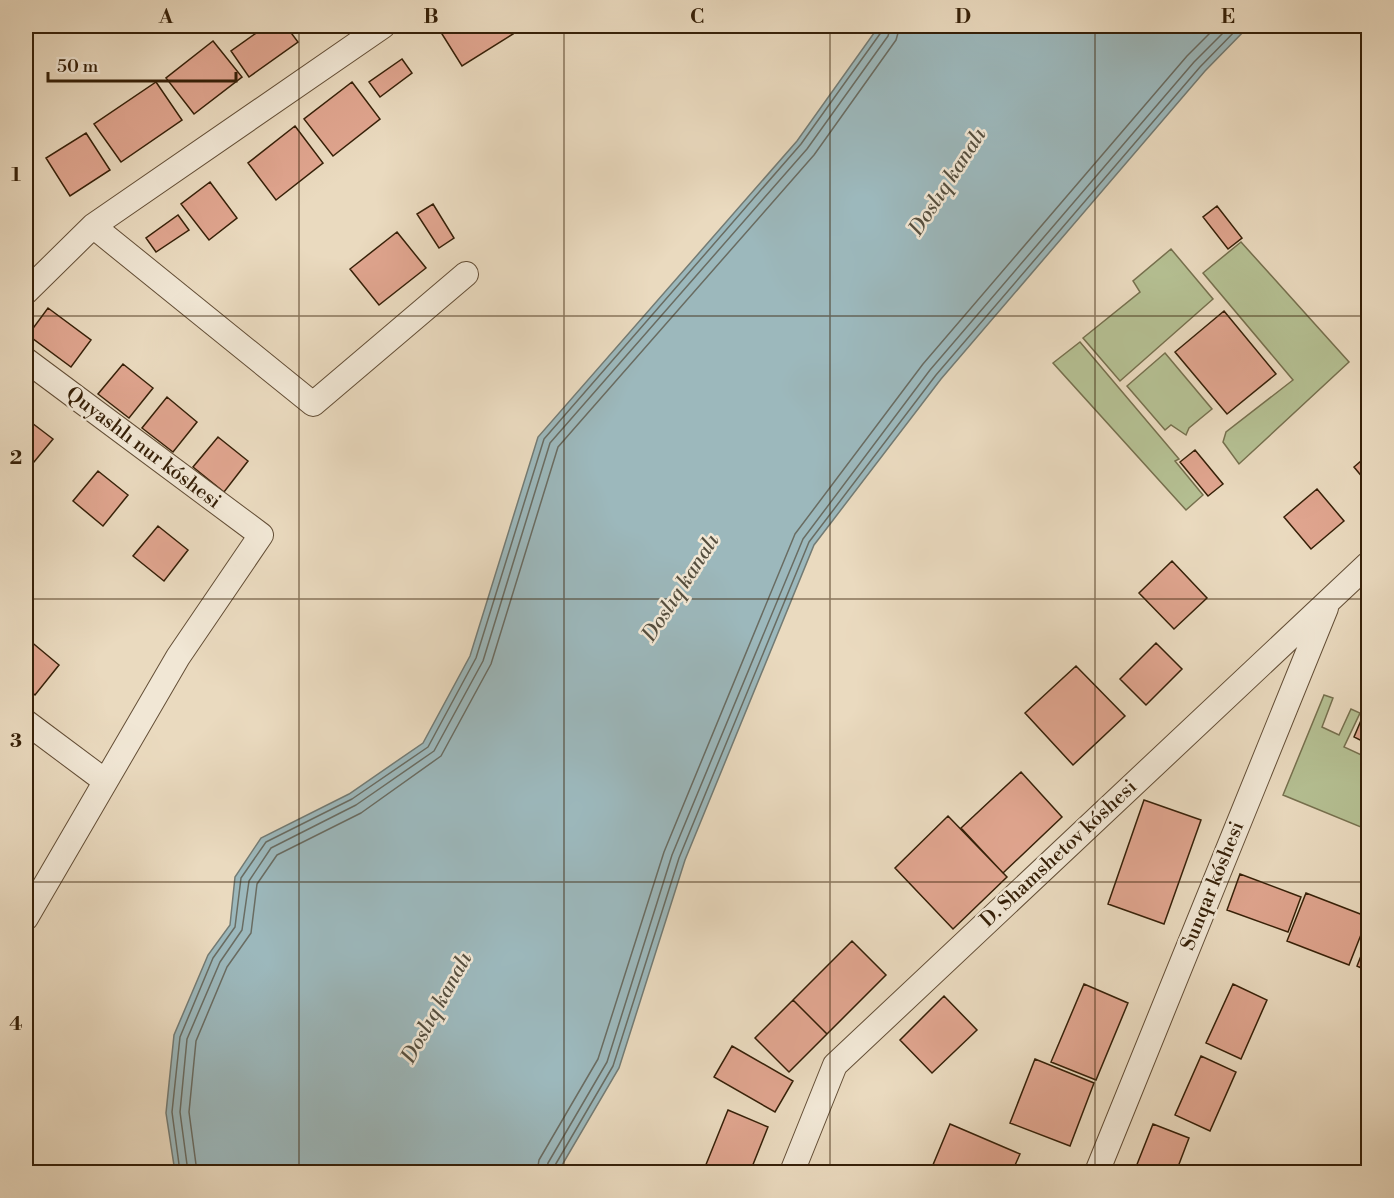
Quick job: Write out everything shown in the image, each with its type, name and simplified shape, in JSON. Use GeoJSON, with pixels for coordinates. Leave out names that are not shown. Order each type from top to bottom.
{"type":"FeatureCollection","features":[{"type":"Feature","properties":{"kind":"street"},"geometry":{"type":"LineString","coordinates":[[26,292],[93,226],[383,26]]}},
{"type":"Feature","properties":{"kind":"street"},"geometry":{"type":"LineString","coordinates":[[93,226],[313,404],[466,274]]}},
{"type":"Feature","properties":{"kind":"street","name":"Quyashlı nur kóshesi"},"geometry":{"type":"LineString","coordinates":[[26,360],[261,535],[178,657],[105,781]]}},
{"type":"Feature","properties":{"kind":"street","name":"D. Shamshetov kóshesi"},"geometry":{"type":"LineString","coordinates":[[792,1173],[835,1065],[1368,564]]}},
{"type":"Feature","properties":{"kind":"street","name":"Sunqar kóshesi"},"geometry":{"type":"LineString","coordinates":[[1097,1173],[1330,600]]}},
{"type":"Feature","properties":{"kind":"street"},"geometry":{"type":"LineString","coordinates":[[26,722],[105,781],[26,918]]}},
{"type":"Feature","properties":{"kind":"green space"},"geometry":{"type":"Polygon","coordinates":[[[1241,242],[1349,362],[1239,464],[1223,442],[1226,432],[1293,380],[1203,273],[1241,242]]]}},
{"type":"Feature","properties":{"kind":"green space"},"geometry":{"type":"Polygon","coordinates":[[[1171,249],[1213,299],[1120,381],[1083,338],[1140,292],[1133,281],[1171,249]]]}},
{"type":"Feature","properties":{"kind":"green space"},"geometry":{"type":"Polygon","coordinates":[[[1080,342],[1179,459],[1175,461],[1203,495],[1186,510],[1053,363],[1080,342]]]}},
{"type":"Feature","properties":{"kind":"green space"},"geometry":{"type":"Polygon","coordinates":[[[1165,353],[1212,409],[1189,428],[1186,435],[1171,425],[1165,430],[1127,386],[1165,353]]]}},
{"type":"Feature","properties":{"kind":"green space"},"geometry":{"type":"Polygon","coordinates":[[[1324,695],[1333,698],[1322,727],[1339,735],[1351,709],[1360,713],[1344,747],[1368,758],[1368,830],[1283,795],[1324,695]]]}},
{"type":"Feature","properties":{"kind":"water","name":"Doslıq kanalı"},"geometry":{"type":"Polygon","coordinates":[[[879,26],[1249,26],[1205,71],[941,379],[814,545],[685,860],[619,1068],[558,1172],[175,1172],[166,1113],[174,1035],[208,955],[230,925],[235,877],[261,838],[349,794],[423,743],[470,656],[538,437],[797,141],[879,26]]]}},
{"type":"Feature","properties":{"kind":"building"},"geometry":{"type":"Polygon","coordinates":[[[266,26],[286,26],[298,42],[249,77],[231,51],[266,26]]]}},
{"type":"Feature","properties":{"kind":"building"},"geometry":{"type":"Polygon","coordinates":[[[437,26],[507,26],[513,34],[462,66],[437,26]]]}},
{"type":"Feature","properties":{"kind":"building"},"geometry":{"type":"Polygon","coordinates":[[[213,41],[242,77],[194,114],[166,78],[213,41]]]}},
{"type":"Feature","properties":{"kind":"building"},"geometry":{"type":"Polygon","coordinates":[[[402,59],[412,73],[380,97],[369,82],[402,59]]]}},
{"type":"Feature","properties":{"kind":"building"},"geometry":{"type":"Polygon","coordinates":[[[156,82],[182,120],[121,162],[94,124],[156,82]]]}},
{"type":"Feature","properties":{"kind":"building"},"geometry":{"type":"Polygon","coordinates":[[[352,82],[380,119],[333,156],[304,119],[352,82]]]}},
{"type":"Feature","properties":{"kind":"building"},"geometry":{"type":"Polygon","coordinates":[[[295,126],[323,163],[276,200],[248,163],[295,126]]]}},
{"type":"Feature","properties":{"kind":"building"},"geometry":{"type":"Polygon","coordinates":[[[86,133],[110,170],[70,196],[46,158],[86,133]]]}},
{"type":"Feature","properties":{"kind":"building"},"geometry":{"type":"Polygon","coordinates":[[[210,182],[237,218],[209,240],[181,204],[210,182]]]}},
{"type":"Feature","properties":{"kind":"building"},"geometry":{"type":"Polygon","coordinates":[[[433,204],[454,238],[439,248],[417,214],[433,204]]]}},
{"type":"Feature","properties":{"kind":"building"},"geometry":{"type":"Polygon","coordinates":[[[1217,206],[1242,238],[1228,249],[1203,217],[1217,206]]]}},
{"type":"Feature","properties":{"kind":"building"},"geometry":{"type":"Polygon","coordinates":[[[178,215],[189,230],[156,252],[146,238],[178,215]]]}},
{"type":"Feature","properties":{"kind":"building"},"geometry":{"type":"Polygon","coordinates":[[[397,232],[426,268],[379,305],[350,269],[397,232]]]}},
{"type":"Feature","properties":{"kind":"building"},"geometry":{"type":"Polygon","coordinates":[[[48,308],[91,340],[71,367],[28,335],[48,308]]]}},
{"type":"Feature","properties":{"kind":"building"},"geometry":{"type":"Polygon","coordinates":[[[1224,311],[1276,374],[1227,414],[1175,352],[1224,311]]]}},
{"type":"Feature","properties":{"kind":"building"},"geometry":{"type":"Polygon","coordinates":[[[123,364],[153,388],[129,418],[98,394],[123,364]]]}},
{"type":"Feature","properties":{"kind":"building"},"geometry":{"type":"Polygon","coordinates":[[[167,397],[197,422],[173,452],[142,428],[167,397]]]}},
{"type":"Feature","properties":{"kind":"building"},"geometry":{"type":"Polygon","coordinates":[[[32,423],[53,439],[29,468],[26,465],[26,431],[32,423]]]}},
{"type":"Feature","properties":{"kind":"building"},"geometry":{"type":"Polygon","coordinates":[[[218,437],[248,461],[224,492],[193,467],[218,437]]]}},
{"type":"Feature","properties":{"kind":"building"},"geometry":{"type":"Polygon","coordinates":[[[1195,450],[1223,484],[1208,496],[1180,462],[1195,450]]]}},
{"type":"Feature","properties":{"kind":"building"},"geometry":{"type":"Polygon","coordinates":[[[1368,455],[1368,484],[1354,467],[1368,455]]]}},
{"type":"Feature","properties":{"kind":"building"},"geometry":{"type":"Polygon","coordinates":[[[98,471],[128,495],[103,526],[73,501],[98,471]]]}},
{"type":"Feature","properties":{"kind":"building"},"geometry":{"type":"Polygon","coordinates":[[[1317,489],[1344,521],[1311,549],[1284,517],[1317,489]]]}},
{"type":"Feature","properties":{"kind":"building"},"geometry":{"type":"Polygon","coordinates":[[[158,526],[188,550],[164,581],[133,556],[158,526]]]}},
{"type":"Feature","properties":{"kind":"building"},"geometry":{"type":"Polygon","coordinates":[[[1172,561],[1207,598],[1174,629],[1139,593],[1172,561]]]}},
{"type":"Feature","properties":{"kind":"building"},"geometry":{"type":"Polygon","coordinates":[[[29,640],[59,665],[35,695],[26,687],[26,644],[29,640]]]}},
{"type":"Feature","properties":{"kind":"building"},"geometry":{"type":"Polygon","coordinates":[[[1156,643],[1182,669],[1146,705],[1120,679],[1156,643]]]}},
{"type":"Feature","properties":{"kind":"building"},"geometry":{"type":"Polygon","coordinates":[[[1076,666],[1125,716],[1073,765],[1025,713],[1076,666]]]}},
{"type":"Feature","properties":{"kind":"building"},"geometry":{"type":"Polygon","coordinates":[[[1368,704],[1368,744],[1354,737],[1368,704]]]}},
{"type":"Feature","properties":{"kind":"building"},"geometry":{"type":"Polygon","coordinates":[[[1021,772],[1062,817],[1003,873],[961,828],[1021,772]]]}},
{"type":"Feature","properties":{"kind":"building"},"geometry":{"type":"Polygon","coordinates":[[[1144,800],[1201,820],[1164,924],[1108,904],[1144,800]]]}},
{"type":"Feature","properties":{"kind":"building"},"geometry":{"type":"Polygon","coordinates":[[[948,816],[1007,877],[953,929],[895,868],[948,816]]]}},
{"type":"Feature","properties":{"kind":"building"},"geometry":{"type":"Polygon","coordinates":[[[1240,874],[1301,897],[1288,932],[1227,910],[1240,874]]]}},
{"type":"Feature","properties":{"kind":"building"},"geometry":{"type":"Polygon","coordinates":[[[1306,893],[1368,917],[1349,965],[1287,941],[1306,893]]]}},
{"type":"Feature","properties":{"kind":"building"},"geometry":{"type":"Polygon","coordinates":[[[1368,938],[1368,971],[1357,966],[1368,938]]]}},
{"type":"Feature","properties":{"kind":"building"},"geometry":{"type":"Polygon","coordinates":[[[852,941],[886,975],[827,1034],[793,1000],[852,941]]]}},
{"type":"Feature","properties":{"kind":"building"},"geometry":{"type":"Polygon","coordinates":[[[1084,984],[1128,1003],[1096,1080],[1051,1062],[1084,984]]]}},
{"type":"Feature","properties":{"kind":"building"},"geometry":{"type":"Polygon","coordinates":[[[1233,984],[1267,1000],[1241,1059],[1206,1043],[1233,984]]]}},
{"type":"Feature","properties":{"kind":"building"},"geometry":{"type":"Polygon","coordinates":[[[944,996],[977,1030],[932,1073],[900,1040],[944,996]]]}},
{"type":"Feature","properties":{"kind":"building"},"geometry":{"type":"Polygon","coordinates":[[[793,1000],[827,1034],[789,1072],[755,1038],[793,1000]]]}},
{"type":"Feature","properties":{"kind":"building"},"geometry":{"type":"Polygon","coordinates":[[[732,1046],[793,1081],[775,1112],[714,1077],[732,1046]]]}},
{"type":"Feature","properties":{"kind":"building"},"geometry":{"type":"Polygon","coordinates":[[[1201,1056],[1236,1072],[1210,1131],[1175,1115],[1201,1056]]]}},
{"type":"Feature","properties":{"kind":"building"},"geometry":{"type":"Polygon","coordinates":[[[1035,1059],[1094,1083],[1070,1146],[1010,1123],[1035,1059]]]}},
{"type":"Feature","properties":{"kind":"building"},"geometry":{"type":"Polygon","coordinates":[[[728,1110],[768,1127],[750,1172],[703,1172],[728,1110]]]}},
{"type":"Feature","properties":{"kind":"building"},"geometry":{"type":"Polygon","coordinates":[[[950,1124],[1020,1154],[1012,1172],[930,1172],[950,1124]]]}},
{"type":"Feature","properties":{"kind":"building"},"geometry":{"type":"Polygon","coordinates":[[[1153,1124],[1189,1138],[1176,1172],[1134,1172],[1153,1124]]]}},
{"type":"Feature","properties":{"kind":"building"},"geometry":{"type":"Polygon","coordinates":[[[1117,1167],[1132,1172],[1115,1172],[1117,1167]]]}}]}
